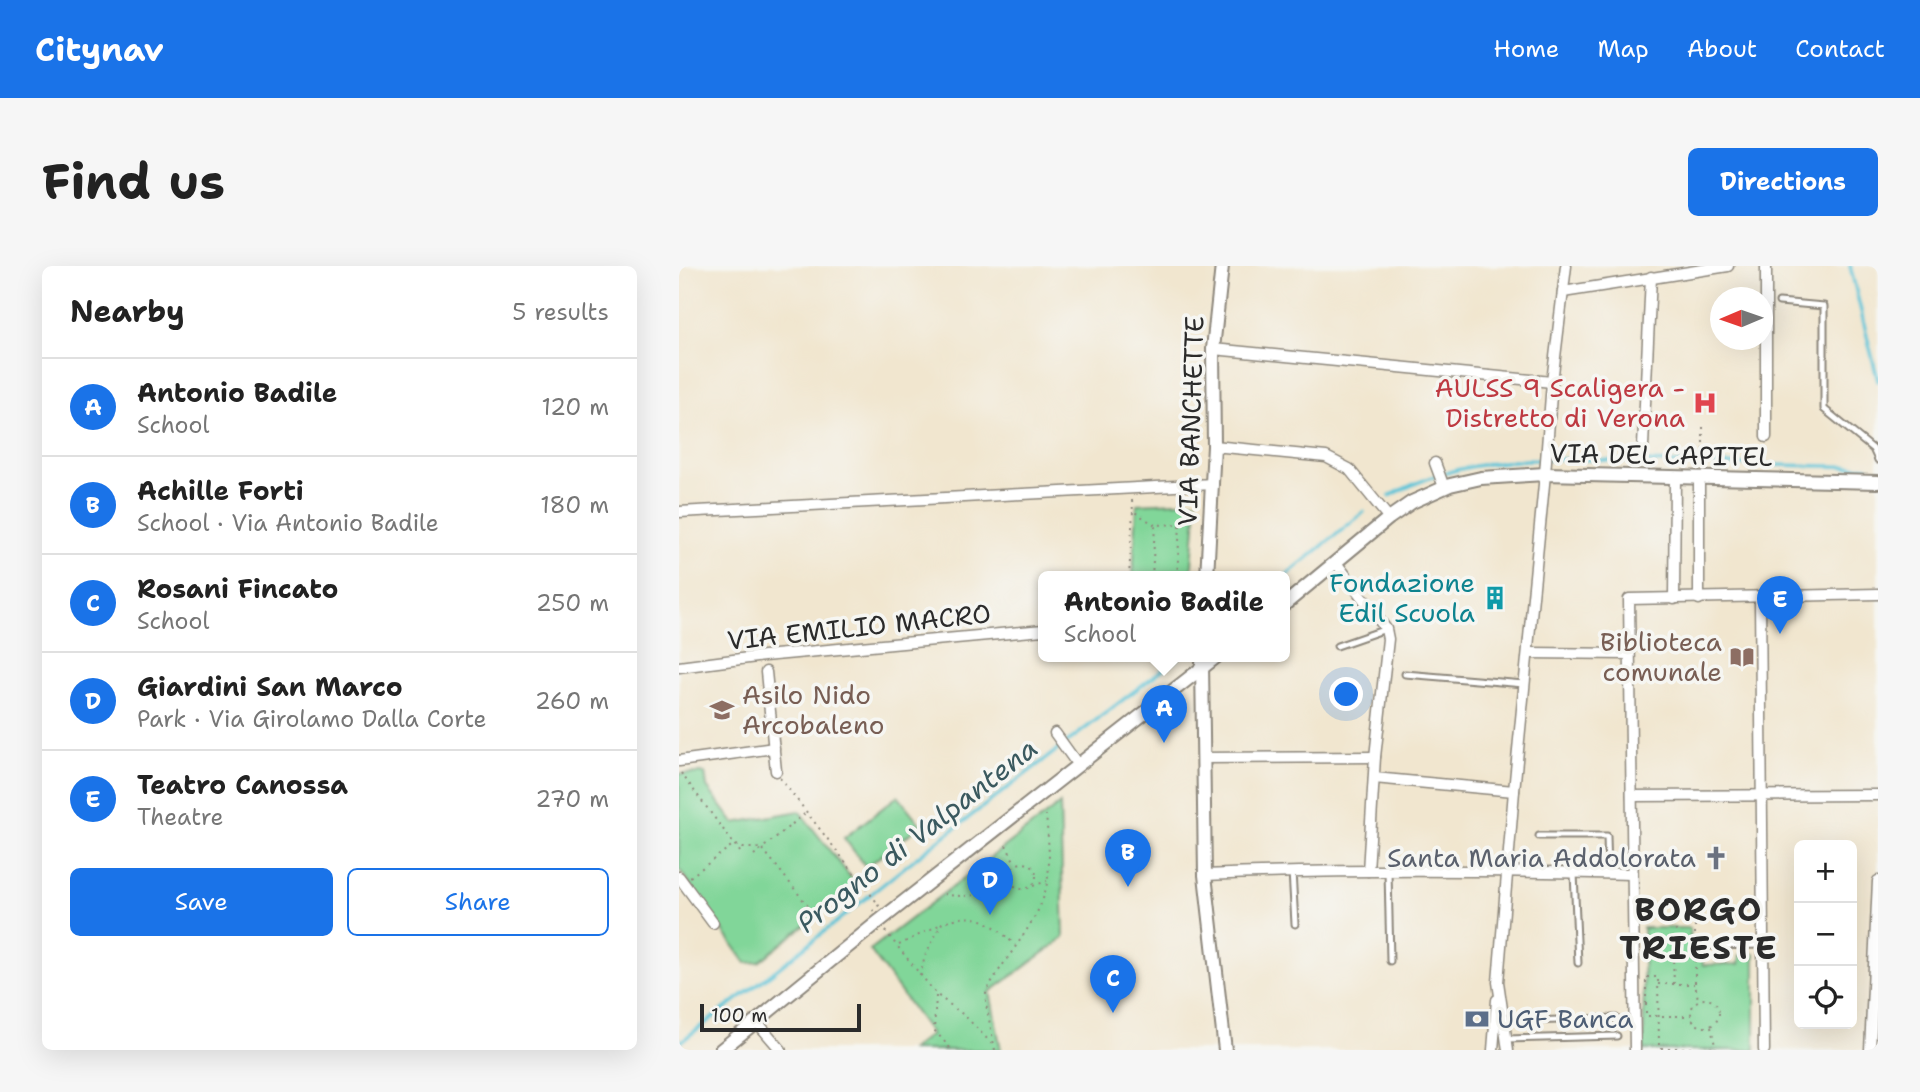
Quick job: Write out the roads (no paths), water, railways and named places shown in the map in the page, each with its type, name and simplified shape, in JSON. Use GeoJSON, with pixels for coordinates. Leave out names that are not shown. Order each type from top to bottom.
{"type":"FeatureCollection","features":[{"type":"Feature","properties":{"kind":"street","name":"VIA BANCHETTE"},"geometry":{"type":"LineString","coordinates":[[1207,571],[1214,446],[1213,349],[1222,266]]}},
{"type":"Feature","properties":{"kind":"street"},"geometry":{"type":"LineString","coordinates":[[1493,1050],[1514,790],[1546,471],[1552,382],[1566,266]]}},
{"type":"Feature","properties":{"kind":"street"},"geometry":{"type":"LineString","coordinates":[[1563,292],[1728,266]]}},
{"type":"Feature","properties":{"kind":"street"},"geometry":{"type":"LineString","coordinates":[[1766,266],[1766,437]]}},
{"type":"Feature","properties":{"kind":"street"},"geometry":{"type":"LineString","coordinates":[[1643,446],[1651,277]]}},
{"type":"Feature","properties":{"kind":"street"},"geometry":{"type":"LineString","coordinates":[[1213,349],[1552,382]]}},
{"type":"Feature","properties":{"kind":"street"},"geometry":{"type":"LineString","coordinates":[[1214,446],[1326,457],[1349,468],[1389,518]]}},
{"type":"Feature","properties":{"kind":"street"},"geometry":{"type":"LineString","coordinates":[[1435,463],[1442,483]]}},
{"type":"Feature","properties":{"kind":"street","name":"VIA DEL CAPITEL"},"geometry":{"type":"LineString","coordinates":[[1290,600],[1389,518],[1442,483],[1546,471],[1675,479],[1701,474],[1878,482]]}},
{"type":"Feature","properties":{"kind":"street"},"geometry":{"type":"LineString","coordinates":[[1699,598],[1701,474]]}},
{"type":"Feature","properties":{"kind":"street"},"geometry":{"type":"LineString","coordinates":[[1674,599],[1675,479]]}},
{"type":"Feature","properties":{"kind":"street"},"geometry":{"type":"LineString","coordinates":[[679,512],[1213,484]]}},
{"type":"Feature","properties":{"kind":"street"},"geometry":{"type":"LineString","coordinates":[[1336,564],[1385,629],[1388,639],[1375,757],[1368,871]]}},
{"type":"Feature","properties":{"kind":"street"},"geometry":{"type":"LineString","coordinates":[[1635,1050],[1629,599],[1878,594]]}},
{"type":"Feature","properties":{"kind":"street"},"geometry":{"type":"LineString","coordinates":[[1760,598],[1764,1050]]}},
{"type":"Feature","properties":{"kind":"street","name":"VIA EMILIO MACRO"},"geometry":{"type":"LineString","coordinates":[[679,667],[764,656],[1038,630]]}},
{"type":"Feature","properties":{"kind":"street"},"geometry":{"type":"LineString","coordinates":[[1528,653],[1629,654]]}},
{"type":"Feature","properties":{"kind":"street"},"geometry":{"type":"LineString","coordinates":[[1202,663],[1205,874],[1225,1050]]}},
{"type":"Feature","properties":{"kind":"street"},"geometry":{"type":"LineString","coordinates":[[721,1050],[1202,663]]}},
{"type":"Feature","properties":{"kind":"street"},"geometry":{"type":"LineString","coordinates":[[766,672],[776,771]]}},
{"type":"Feature","properties":{"kind":"street"},"geometry":{"type":"LineString","coordinates":[[1055,733],[1078,765]]}},
{"type":"Feature","properties":{"kind":"street"},"geometry":{"type":"LineString","coordinates":[[679,761],[774,748]]}},
{"type":"Feature","properties":{"kind":"street"},"geometry":{"type":"LineString","coordinates":[[1203,758],[1375,757]]}},
{"type":"Feature","properties":{"kind":"street"},"geometry":{"type":"LineString","coordinates":[[1374,778],[1514,790]]}},
{"type":"Feature","properties":{"kind":"street"},"geometry":{"type":"LineString","coordinates":[[1632,796],[1878,795]]}},
{"type":"Feature","properties":{"kind":"street"},"geometry":{"type":"LineString","coordinates":[[1205,874],[1509,870],[1632,874]]}},
{"type":"Feature","properties":{"kind":"street"},"geometry":{"type":"LineString","coordinates":[[681,879],[713,923]]}},
{"type":"Feature","properties":{"kind":"street"},"geometry":{"type":"LineString","coordinates":[[1870,1050],[1878,881]]}},
{"type":"Feature","properties":{"kind":"street"},"geometry":{"type":"LineString","coordinates":[[1498,982],[1507,1045]]}},
{"type":"Feature","properties":{"kind":"street"},"geometry":{"type":"LineString","coordinates":[[757,1022],[781,1050]]}},
{"type":"Feature","properties":{"kind":"lane"},"geometry":{"type":"LineString","coordinates":[[1779,302],[1824,306],[1824,410],[1873,449],[1878,460]]}},
{"type":"Feature","properties":{"kind":"lane"},"geometry":{"type":"LineString","coordinates":[[1337,646],[1385,629]]}},
{"type":"Feature","properties":{"kind":"lane"},"geometry":{"type":"LineString","coordinates":[[1405,674],[1525,685]]}},
{"type":"Feature","properties":{"kind":"lane"},"geometry":{"type":"LineString","coordinates":[[1539,836],[1607,836],[1608,874]]}},
{"type":"Feature","properties":{"kind":"lane"},"geometry":{"type":"LineString","coordinates":[[1291,871],[1295,924]]}},
{"type":"Feature","properties":{"kind":"lane"},"geometry":{"type":"LineString","coordinates":[[1388,871],[1390,961]]}},
{"type":"Feature","properties":{"kind":"lane"},"geometry":{"type":"LineString","coordinates":[[1574,873],[1578,963]]}},
{"type":"Feature","properties":{"kind":"lane"},"geometry":{"type":"LineString","coordinates":[[1705,946],[1763,945]]}},
{"type":"Feature","properties":{"kind":"lane"},"geometry":{"type":"LineString","coordinates":[[1504,1022],[1616,1018]]}},
{"type":"Feature","properties":{"kind":"lane"},"geometry":{"type":"LineString","coordinates":[[1507,1045],[1617,1036]]}},
{"type":"Feature","properties":{"kind":"waterway"},"geometry":{"type":"LineString","coordinates":[[1850,266],[1878,381]]}},
{"type":"Feature","properties":{"kind":"waterway","name":"Progno di Valpantena"},"geometry":{"type":"LineString","coordinates":[[1390,496],[1423,480],[1457,470],[1491,463],[1527,460],[1867,467]]}},
{"type":"Feature","properties":{"kind":"waterway","name":"Progno di Valpantena"},"geometry":{"type":"LineString","coordinates":[[1290,572],[1364,512]]}},
{"type":"Feature","properties":{"kind":"waterway","name":"Progno di Valpantena"},"geometry":{"type":"LineString","coordinates":[[679,1043],[1172,662]]}},
{"type":"Feature","properties":{"kind":"place","name":"AULSS 9 Scaligera - Distretto di Verona"},"geometry":{"type":"Point","coordinates":[1705,403]}},
{"type":"Feature","properties":{"kind":"place","name":"Fondazione Edil Scuola"},"geometry":{"type":"Point","coordinates":[1495,598]}},
{"type":"Feature","properties":{"kind":"place","name":"Teatro Canossa"},"geometry":{"type":"Point","coordinates":[1780,634]}},
{"type":"Feature","properties":{"kind":"place","name":"Biblioteca comunale"},"geometry":{"type":"Point","coordinates":[1742,657]}},
{"type":"Feature","properties":{"kind":"place","name":"Asilo Nido Arcobaleno"},"geometry":{"type":"Point","coordinates":[722,710]}},
{"type":"Feature","properties":{"kind":"place","name":"Antonio Badile"},"geometry":{"type":"Point","coordinates":[1164,743]}},
{"type":"Feature","properties":{"kind":"place","name":"Santa Maria Addolorata"},"geometry":{"type":"Point","coordinates":[1716,858]}},
{"type":"Feature","properties":{"kind":"place","name":"Achille Forti"},"geometry":{"type":"Point","coordinates":[1128,887]}},
{"type":"Feature","properties":{"kind":"place","name":"Giardini San Marco"},"geometry":{"type":"Point","coordinates":[990,915]}},
{"type":"Feature","properties":{"kind":"place","name":"Rosani Fincato"},"geometry":{"type":"Point","coordinates":[1113,1013]}},
{"type":"Feature","properties":{"kind":"place","name":"UGF Banca"},"geometry":{"type":"Point","coordinates":[1477,1019]}},
{"type":"Feature","properties":{"kind":"district","name":"BORGO TRIESTE"},"geometry":{"type":"Point","coordinates":[1699,928]}}]}
